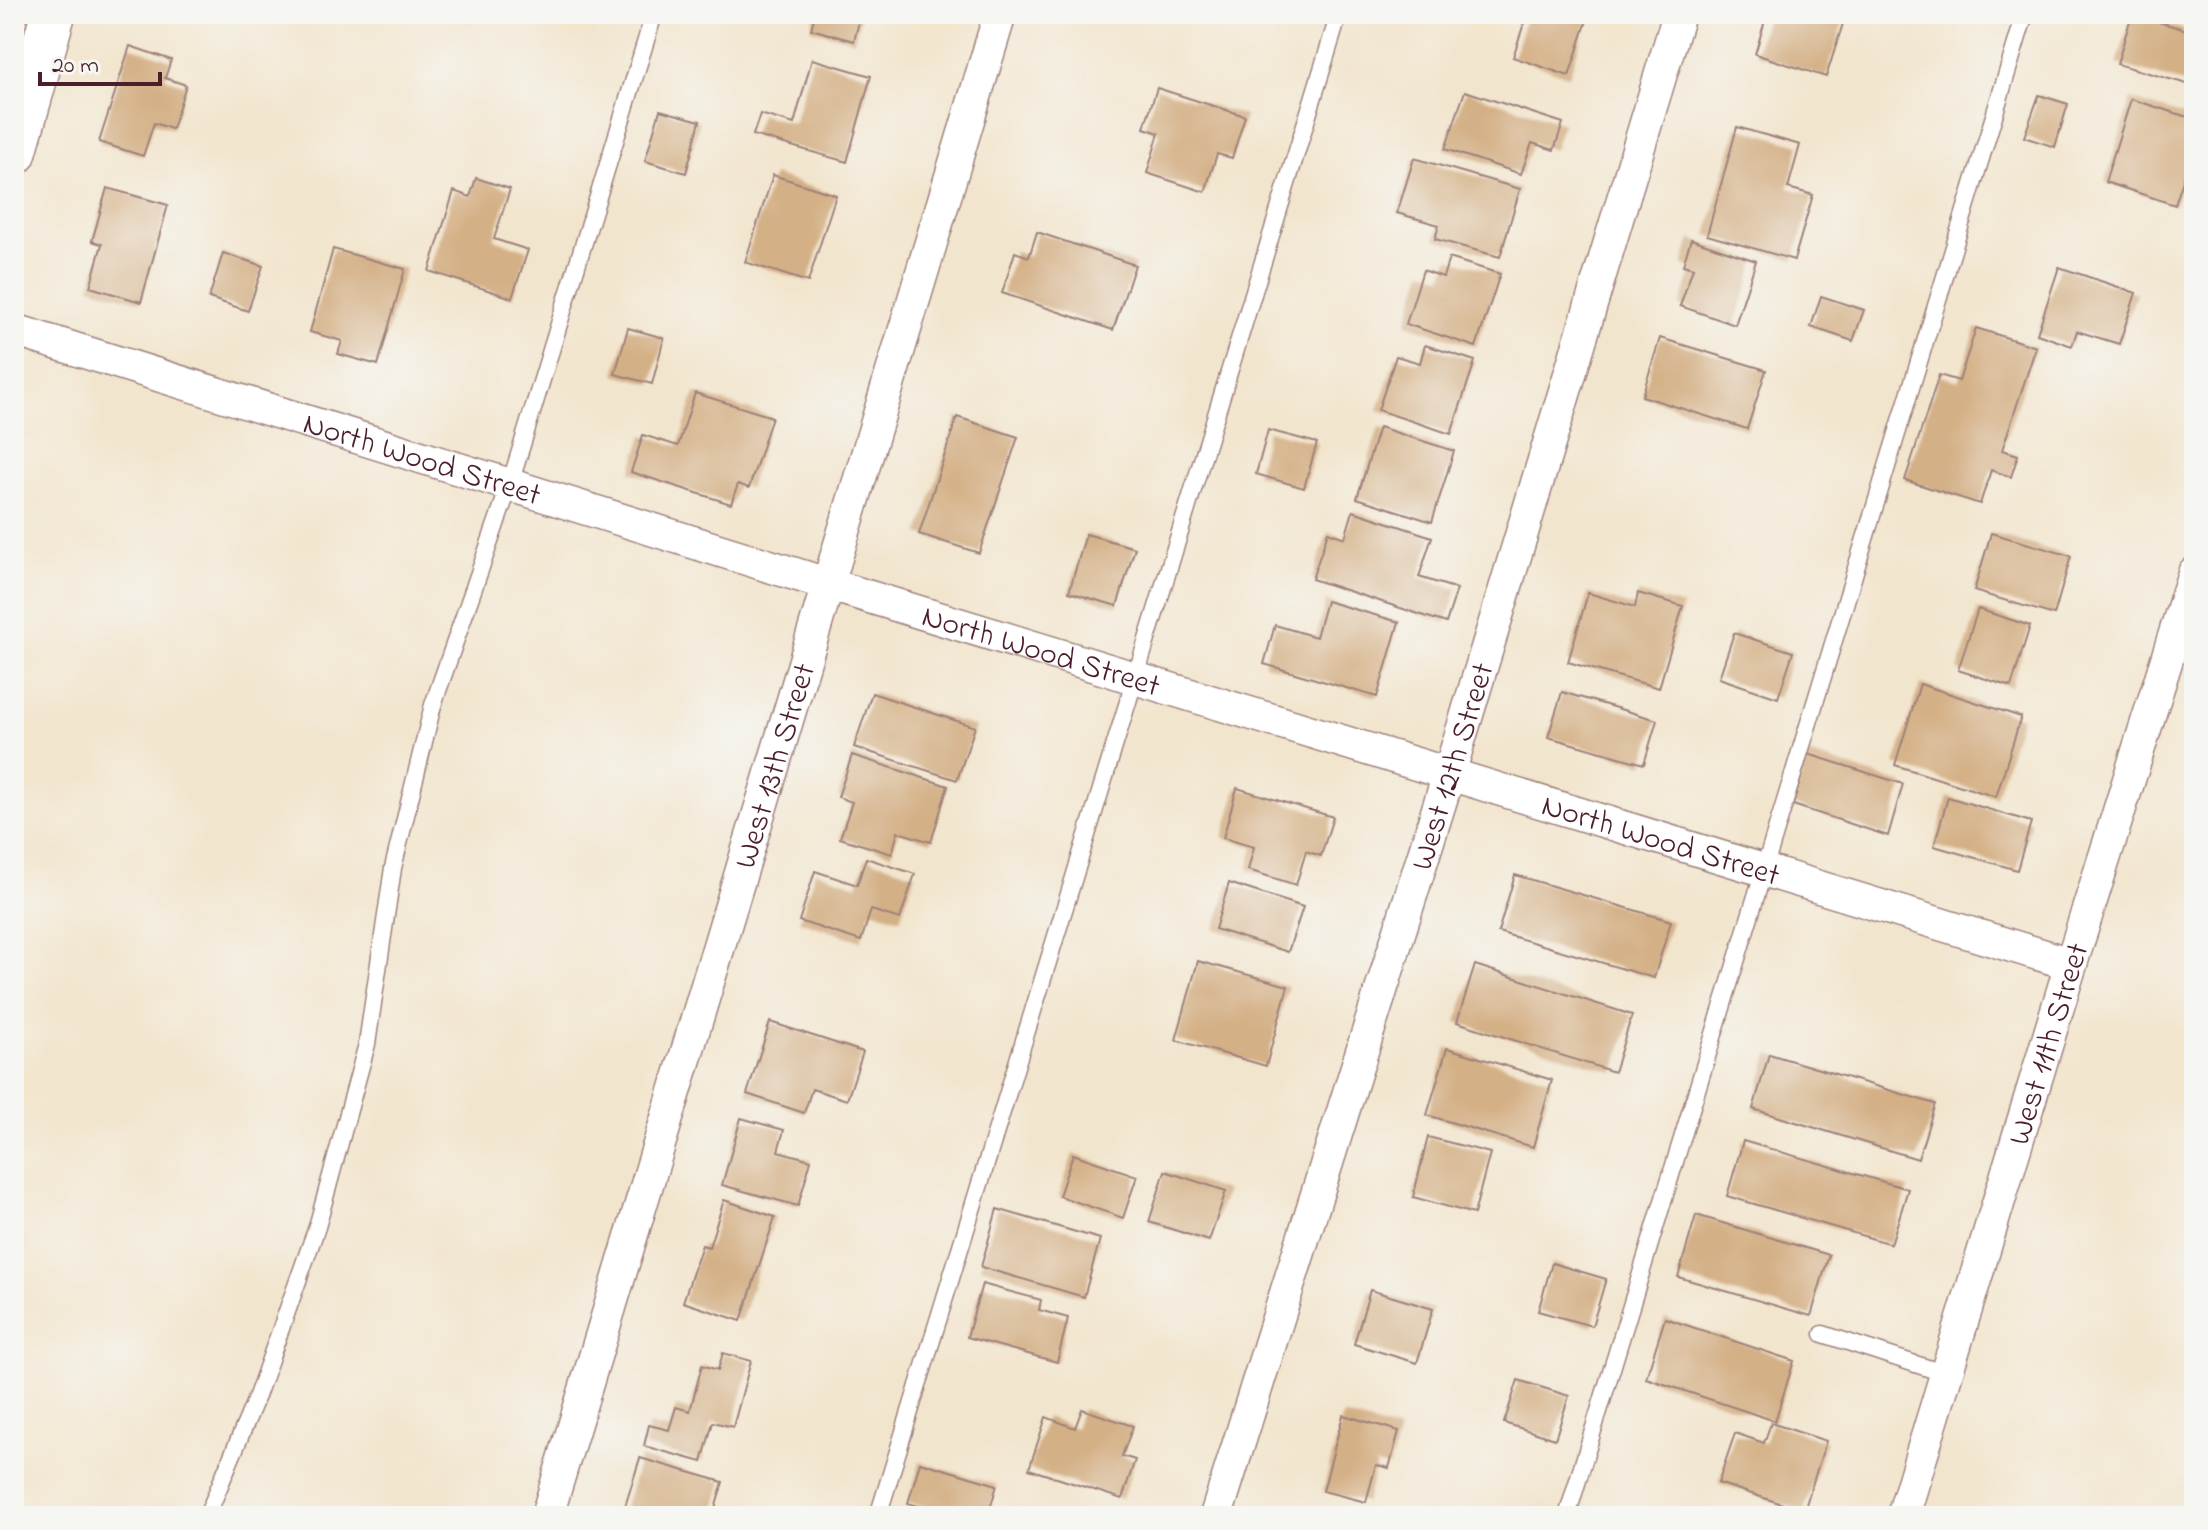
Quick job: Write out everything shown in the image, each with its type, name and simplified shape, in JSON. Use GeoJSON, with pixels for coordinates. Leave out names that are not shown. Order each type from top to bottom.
{"type":"FeatureCollection","features":[{"type":"Feature","properties":{"kind":"street"},"geometry":{"type":"LineString","coordinates":[[14,153],[53,14]]}},
{"type":"Feature","properties":{"kind":"street","name":"West 13th Street"},"geometry":{"type":"LineString","coordinates":[[547,1516],[1000,14]]}},
{"type":"Feature","properties":{"kind":"street","name":"West 12th Street"},"geometry":{"type":"LineString","coordinates":[[1216,1516],[1449,774],[1679,14]]}},
{"type":"Feature","properties":{"kind":"street","name":"North Wood Street"},"geometry":{"type":"LineString","coordinates":[[14,330],[827,584],[2071,964]]}},
{"type":"Feature","properties":{"kind":"street","name":"West 11th Street"},"geometry":{"type":"LineString","coordinates":[[1903,1516],[2194,573]]}},
{"type":"Feature","properties":{"kind":"lane"},"geometry":{"type":"LineString","coordinates":[[207,1516],[257,1396],[317,1227],[367,1044],[393,868],[433,705],[510,484],[654,14]]}},
{"type":"Feature","properties":{"kind":"lane"},"geometry":{"type":"LineString","coordinates":[[878,1516],[1339,14]]}},
{"type":"Feature","properties":{"kind":"lane"},"geometry":{"type":"LineString","coordinates":[[1567,1516],[2025,14]]}},
{"type":"Feature","properties":{"kind":"lane"},"geometry":{"type":"LineString","coordinates":[[1823,1334],[1946,1374]]}},
{"type":"Feature","properties":{"kind":"building"},"geometry":{"type":"Polygon","coordinates":[[[815,14],[861,14],[854,41],[811,29],[815,14]]]}},
{"type":"Feature","properties":{"kind":"building"},"geometry":{"type":"Polygon","coordinates":[[[1527,14],[1589,14],[1569,76],[1513,57],[1527,14]]]}},
{"type":"Feature","properties":{"kind":"building"},"geometry":{"type":"Polygon","coordinates":[[[1767,14],[1846,14],[1826,77],[1755,54],[1767,14]]]}},
{"type":"Feature","properties":{"kind":"building"},"geometry":{"type":"Polygon","coordinates":[[[2132,14],[2186,30],[2191,14],[2194,14],[2194,86],[2117,64],[2132,14]]]}},
{"type":"Feature","properties":{"kind":"building"},"geometry":{"type":"Polygon","coordinates":[[[130,46],[171,60],[165,78],[186,85],[172,129],[154,123],[143,156],[99,142],[130,46]]]}},
{"type":"Feature","properties":{"kind":"building"},"geometry":{"type":"Polygon","coordinates":[[[812,59],[871,76],[847,162],[753,135],[760,114],[794,124],[812,59]]]}},
{"type":"Feature","properties":{"kind":"building"},"geometry":{"type":"Polygon","coordinates":[[[1157,88],[1245,116],[1232,158],[1217,154],[1205,192],[1147,173],[1159,133],[1144,128],[1157,88]]]}},
{"type":"Feature","properties":{"kind":"building"},"geometry":{"type":"Polygon","coordinates":[[[1465,91],[1563,123],[1554,150],[1532,143],[1521,174],[1445,149],[1465,91]]]}},
{"type":"Feature","properties":{"kind":"building"},"geometry":{"type":"Polygon","coordinates":[[[2039,95],[2068,104],[2055,147],[2024,137],[2039,95]]]}},
{"type":"Feature","properties":{"kind":"building"},"geometry":{"type":"Polygon","coordinates":[[[2131,99],[2194,119],[2194,157],[2191,156],[2175,205],[2105,182],[2131,99]]]}},
{"type":"Feature","properties":{"kind":"building"},"geometry":{"type":"Polygon","coordinates":[[[660,110],[700,121],[686,173],[645,161],[660,110]]]}},
{"type":"Feature","properties":{"kind":"building"},"geometry":{"type":"Polygon","coordinates":[[[1737,127],[1800,145],[1788,188],[1813,195],[1794,260],[1707,235],[1737,127]]]}},
{"type":"Feature","properties":{"kind":"building"},"geometry":{"type":"Polygon","coordinates":[[[1414,158],[1520,189],[1500,257],[1435,239],[1439,225],[1397,213],[1414,158]]]}},
{"type":"Feature","properties":{"kind":"building"},"geometry":{"type":"Polygon","coordinates":[[[773,175],[836,195],[808,282],[745,262],[773,175]]]}},
{"type":"Feature","properties":{"kind":"building"},"geometry":{"type":"Polygon","coordinates":[[[476,178],[510,189],[494,239],[528,250],[512,298],[429,271],[454,191],[470,197],[476,178]]]}},
{"type":"Feature","properties":{"kind":"building"},"geometry":{"type":"Polygon","coordinates":[[[107,188],[168,205],[141,302],[90,287],[102,244],[92,241],[107,188]]]}},
{"type":"Feature","properties":{"kind":"building"},"geometry":{"type":"Polygon","coordinates":[[[1037,232],[1135,265],[1113,330],[1002,293],[1015,252],[1029,257],[1037,232]]]}},
{"type":"Feature","properties":{"kind":"building"},"geometry":{"type":"Polygon","coordinates":[[[1691,239],[1756,261],[1735,325],[1680,306],[1693,268],[1683,265],[1691,239]]]}},
{"type":"Feature","properties":{"kind":"building"},"geometry":{"type":"Polygon","coordinates":[[[333,249],[405,269],[378,365],[338,354],[342,341],[310,332],[333,249]]]}},
{"type":"Feature","properties":{"kind":"building"},"geometry":{"type":"Polygon","coordinates":[[[223,253],[263,266],[248,311],[209,298],[223,253]]]}},
{"type":"Feature","properties":{"kind":"building"},"geometry":{"type":"Polygon","coordinates":[[[1449,258],[1500,274],[1476,347],[1406,324],[1423,270],[1443,277],[1449,258]]]}},
{"type":"Feature","properties":{"kind":"building"},"geometry":{"type":"Polygon","coordinates":[[[2059,267],[2136,293],[2119,344],[2077,331],[2072,346],[2037,334],[2059,267]]]}},
{"type":"Feature","properties":{"kind":"building"},"geometry":{"type":"Polygon","coordinates":[[[1821,296],[1864,310],[1853,341],[1811,327],[1821,296]]]}},
{"type":"Feature","properties":{"kind":"building"},"geometry":{"type":"Polygon","coordinates":[[[628,328],[664,338],[652,384],[615,374],[628,328]]]}},
{"type":"Feature","properties":{"kind":"building"},"geometry":{"type":"Polygon","coordinates":[[[1976,328],[2036,347],[2002,450],[2018,455],[2011,477],[1991,470],[1980,504],[1905,480],[1939,375],[1959,381],[1976,328]]]}},
{"type":"Feature","properties":{"kind":"building"},"geometry":{"type":"Polygon","coordinates":[[[1660,338],[1766,370],[1747,429],[1642,396],[1660,338]]]}},
{"type":"Feature","properties":{"kind":"building"},"geometry":{"type":"Polygon","coordinates":[[[1425,345],[1475,361],[1451,434],[1378,410],[1396,356],[1420,363],[1425,345]]]}},
{"type":"Feature","properties":{"kind":"building"},"geometry":{"type":"Polygon","coordinates":[[[695,393],[772,417],[749,488],[738,484],[731,504],[631,472],[643,435],[678,446],[695,393]]]}},
{"type":"Feature","properties":{"kind":"building"},"geometry":{"type":"Polygon","coordinates":[[[957,417],[1018,437],[979,553],[919,534],[957,417]]]}},
{"type":"Feature","properties":{"kind":"building"},"geometry":{"type":"Polygon","coordinates":[[[1379,427],[1454,451],[1432,522],[1357,498],[1379,427]]]}},
{"type":"Feature","properties":{"kind":"building"},"geometry":{"type":"Polygon","coordinates":[[[1268,430],[1317,443],[1304,488],[1256,474],[1268,430]]]}},
{"type":"Feature","properties":{"kind":"building"},"geometry":{"type":"Polygon","coordinates":[[[1353,511],[1432,537],[1419,577],[1457,589],[1446,623],[1312,579],[1328,532],[1345,538],[1353,511]]]}},
{"type":"Feature","properties":{"kind":"building"},"geometry":{"type":"Polygon","coordinates":[[[1991,533],[2071,556],[2054,615],[1974,591],[1991,533]]]}},
{"type":"Feature","properties":{"kind":"building"},"geometry":{"type":"Polygon","coordinates":[[[1086,534],[1135,548],[1117,606],[1069,592],[1086,534]]]}},
{"type":"Feature","properties":{"kind":"building"},"geometry":{"type":"Polygon","coordinates":[[[1588,593],[1635,607],[1638,593],[1683,606],[1659,688],[1568,662],[1588,593]]]}},
{"type":"Feature","properties":{"kind":"building"},"geometry":{"type":"Polygon","coordinates":[[[1326,601],[1399,622],[1377,697],[1264,664],[1275,625],[1316,637],[1326,601]]]}},
{"type":"Feature","properties":{"kind":"building"},"geometry":{"type":"Polygon","coordinates":[[[1978,609],[2030,626],[2011,687],[1958,670],[1978,609]]]}},
{"type":"Feature","properties":{"kind":"building"},"geometry":{"type":"Polygon","coordinates":[[[1734,633],[1793,652],[1778,698],[1719,678],[1734,633]]]}},
{"type":"Feature","properties":{"kind":"building"},"geometry":{"type":"Polygon","coordinates":[[[1920,684],[2021,717],[1996,797],[1895,765],[1920,684]]]}},
{"type":"Feature","properties":{"kind":"building"},"geometry":{"type":"Polygon","coordinates":[[[1562,692],[1657,720],[1644,764],[1548,737],[1562,692]]]}},
{"type":"Feature","properties":{"kind":"building"},"geometry":{"type":"Polygon","coordinates":[[[872,693],[975,727],[957,780],[854,747],[872,693]]]}},
{"type":"Feature","properties":{"kind":"building"},"geometry":{"type":"Polygon","coordinates":[[[1808,754],[1903,784],[1888,836],[1793,805],[1808,754]]]}},
{"type":"Feature","properties":{"kind":"building"},"geometry":{"type":"Polygon","coordinates":[[[852,755],[948,786],[931,842],[898,832],[892,854],[840,838],[852,802],[838,797],[852,755]]]}},
{"type":"Feature","properties":{"kind":"building"},"geometry":{"type":"Polygon","coordinates":[[[1237,788],[1333,817],[1321,856],[1306,851],[1296,885],[1248,870],[1254,847],[1223,838],[1237,788]]]}},
{"type":"Feature","properties":{"kind":"building"},"geometry":{"type":"Polygon","coordinates":[[[1948,797],[2031,822],[2017,870],[1934,846],[1948,797]]]}},
{"type":"Feature","properties":{"kind":"building"},"geometry":{"type":"Polygon","coordinates":[[[866,858],[915,874],[900,919],[871,910],[861,941],[799,921],[815,871],[857,885],[866,858]]]}},
{"type":"Feature","properties":{"kind":"building"},"geometry":{"type":"Polygon","coordinates":[[[1515,875],[1671,921],[1654,978],[1498,932],[1515,875]]]}},
{"type":"Feature","properties":{"kind":"building"},"geometry":{"type":"Polygon","coordinates":[[[1229,883],[1303,907],[1288,952],[1215,929],[1229,883]]]}},
{"type":"Feature","properties":{"kind":"building"},"geometry":{"type":"Polygon","coordinates":[[[1198,961],[1288,986],[1266,1066],[1176,1040],[1198,961]]]}},
{"type":"Feature","properties":{"kind":"building"},"geometry":{"type":"Polygon","coordinates":[[[1475,965],[1632,1015],[1614,1072],[1457,1022],[1475,965]]]}},
{"type":"Feature","properties":{"kind":"building"},"geometry":{"type":"Polygon","coordinates":[[[770,1022],[863,1052],[847,1100],[812,1089],[804,1113],[747,1094],[770,1022]]]}},
{"type":"Feature","properties":{"kind":"building"},"geometry":{"type":"Polygon","coordinates":[[[1447,1048],[1552,1080],[1533,1147],[1427,1115],[1447,1048]]]}},
{"type":"Feature","properties":{"kind":"building"},"geometry":{"type":"Polygon","coordinates":[[[1769,1054],[1935,1104],[1918,1159],[1753,1109],[1769,1054]]]}},
{"type":"Feature","properties":{"kind":"building"},"geometry":{"type":"Polygon","coordinates":[[[741,1118],[784,1130],[778,1151],[811,1160],[798,1206],[722,1185],[741,1118]]]}},
{"type":"Feature","properties":{"kind":"building"},"geometry":{"type":"Polygon","coordinates":[[[1428,1137],[1490,1153],[1474,1214],[1413,1197],[1428,1137]]]}},
{"type":"Feature","properties":{"kind":"building"},"geometry":{"type":"Polygon","coordinates":[[[1743,1141],[1908,1189],[1891,1244],[1727,1196],[1743,1141]]]}},
{"type":"Feature","properties":{"kind":"building"},"geometry":{"type":"Polygon","coordinates":[[[1073,1154],[1137,1176],[1123,1218],[1059,1196],[1073,1154]]]}},
{"type":"Feature","properties":{"kind":"building"},"geometry":{"type":"Polygon","coordinates":[[[1165,1171],[1226,1191],[1209,1241],[1149,1222],[1165,1171]]]}},
{"type":"Feature","properties":{"kind":"building"},"geometry":{"type":"Polygon","coordinates":[[[724,1200],[775,1217],[741,1321],[683,1302],[702,1245],[709,1247],[724,1200]]]}},
{"type":"Feature","properties":{"kind":"building"},"geometry":{"type":"Polygon","coordinates":[[[997,1209],[1100,1239],[1084,1297],[981,1267],[997,1209]]]}},
{"type":"Feature","properties":{"kind":"building"},"geometry":{"type":"Polygon","coordinates":[[[1696,1215],[1829,1255],[1811,1316],[1678,1277],[1696,1215]]]}},
{"type":"Feature","properties":{"kind":"building"},"geometry":{"type":"Polygon","coordinates":[[[1552,1263],[1606,1279],[1592,1326],[1538,1311],[1552,1263]]]}},
{"type":"Feature","properties":{"kind":"building"},"geometry":{"type":"Polygon","coordinates":[[[982,1284],[1041,1300],[1039,1310],[1068,1318],[1057,1362],[967,1337],[982,1284]]]}},
{"type":"Feature","properties":{"kind":"building"},"geometry":{"type":"Polygon","coordinates":[[[1370,1290],[1433,1309],[1417,1363],[1354,1344],[1370,1290]]]}},
{"type":"Feature","properties":{"kind":"building"},"geometry":{"type":"Polygon","coordinates":[[[1665,1318],[1794,1361],[1775,1421],[1646,1378],[1665,1318]]]}},
{"type":"Feature","properties":{"kind":"building"},"geometry":{"type":"Polygon","coordinates":[[[723,1353],[751,1361],[733,1427],[713,1422],[702,1462],[644,1446],[649,1425],[669,1430],[676,1407],[690,1411],[702,1365],[718,1370],[723,1353]]]}},
{"type":"Feature","properties":{"kind":"building"},"geometry":{"type":"Polygon","coordinates":[[[1518,1380],[1569,1396],[1555,1439],[1504,1423],[1518,1380]]]}},
{"type":"Feature","properties":{"kind":"building"},"geometry":{"type":"Polygon","coordinates":[[[1082,1409],[1133,1426],[1122,1456],[1135,1460],[1122,1499],[1029,1469],[1046,1417],[1075,1428],[1082,1409]]]}},
{"type":"Feature","properties":{"kind":"building"},"geometry":{"type":"Polygon","coordinates":[[[1343,1415],[1399,1431],[1389,1468],[1376,1465],[1366,1502],[1323,1491],[1343,1415]]]}},
{"type":"Feature","properties":{"kind":"building"},"geometry":{"type":"Polygon","coordinates":[[[1771,1423],[1826,1441],[1804,1511],[1718,1483],[1735,1433],[1764,1443],[1771,1423]]]}},
{"type":"Feature","properties":{"kind":"building"},"geometry":{"type":"Polygon","coordinates":[[[640,1458],[723,1482],[713,1516],[622,1516],[640,1458]]]}},
{"type":"Feature","properties":{"kind":"building"},"geometry":{"type":"Polygon","coordinates":[[[920,1462],[997,1485],[988,1516],[953,1516],[908,1503],[920,1462]]]}}]}
